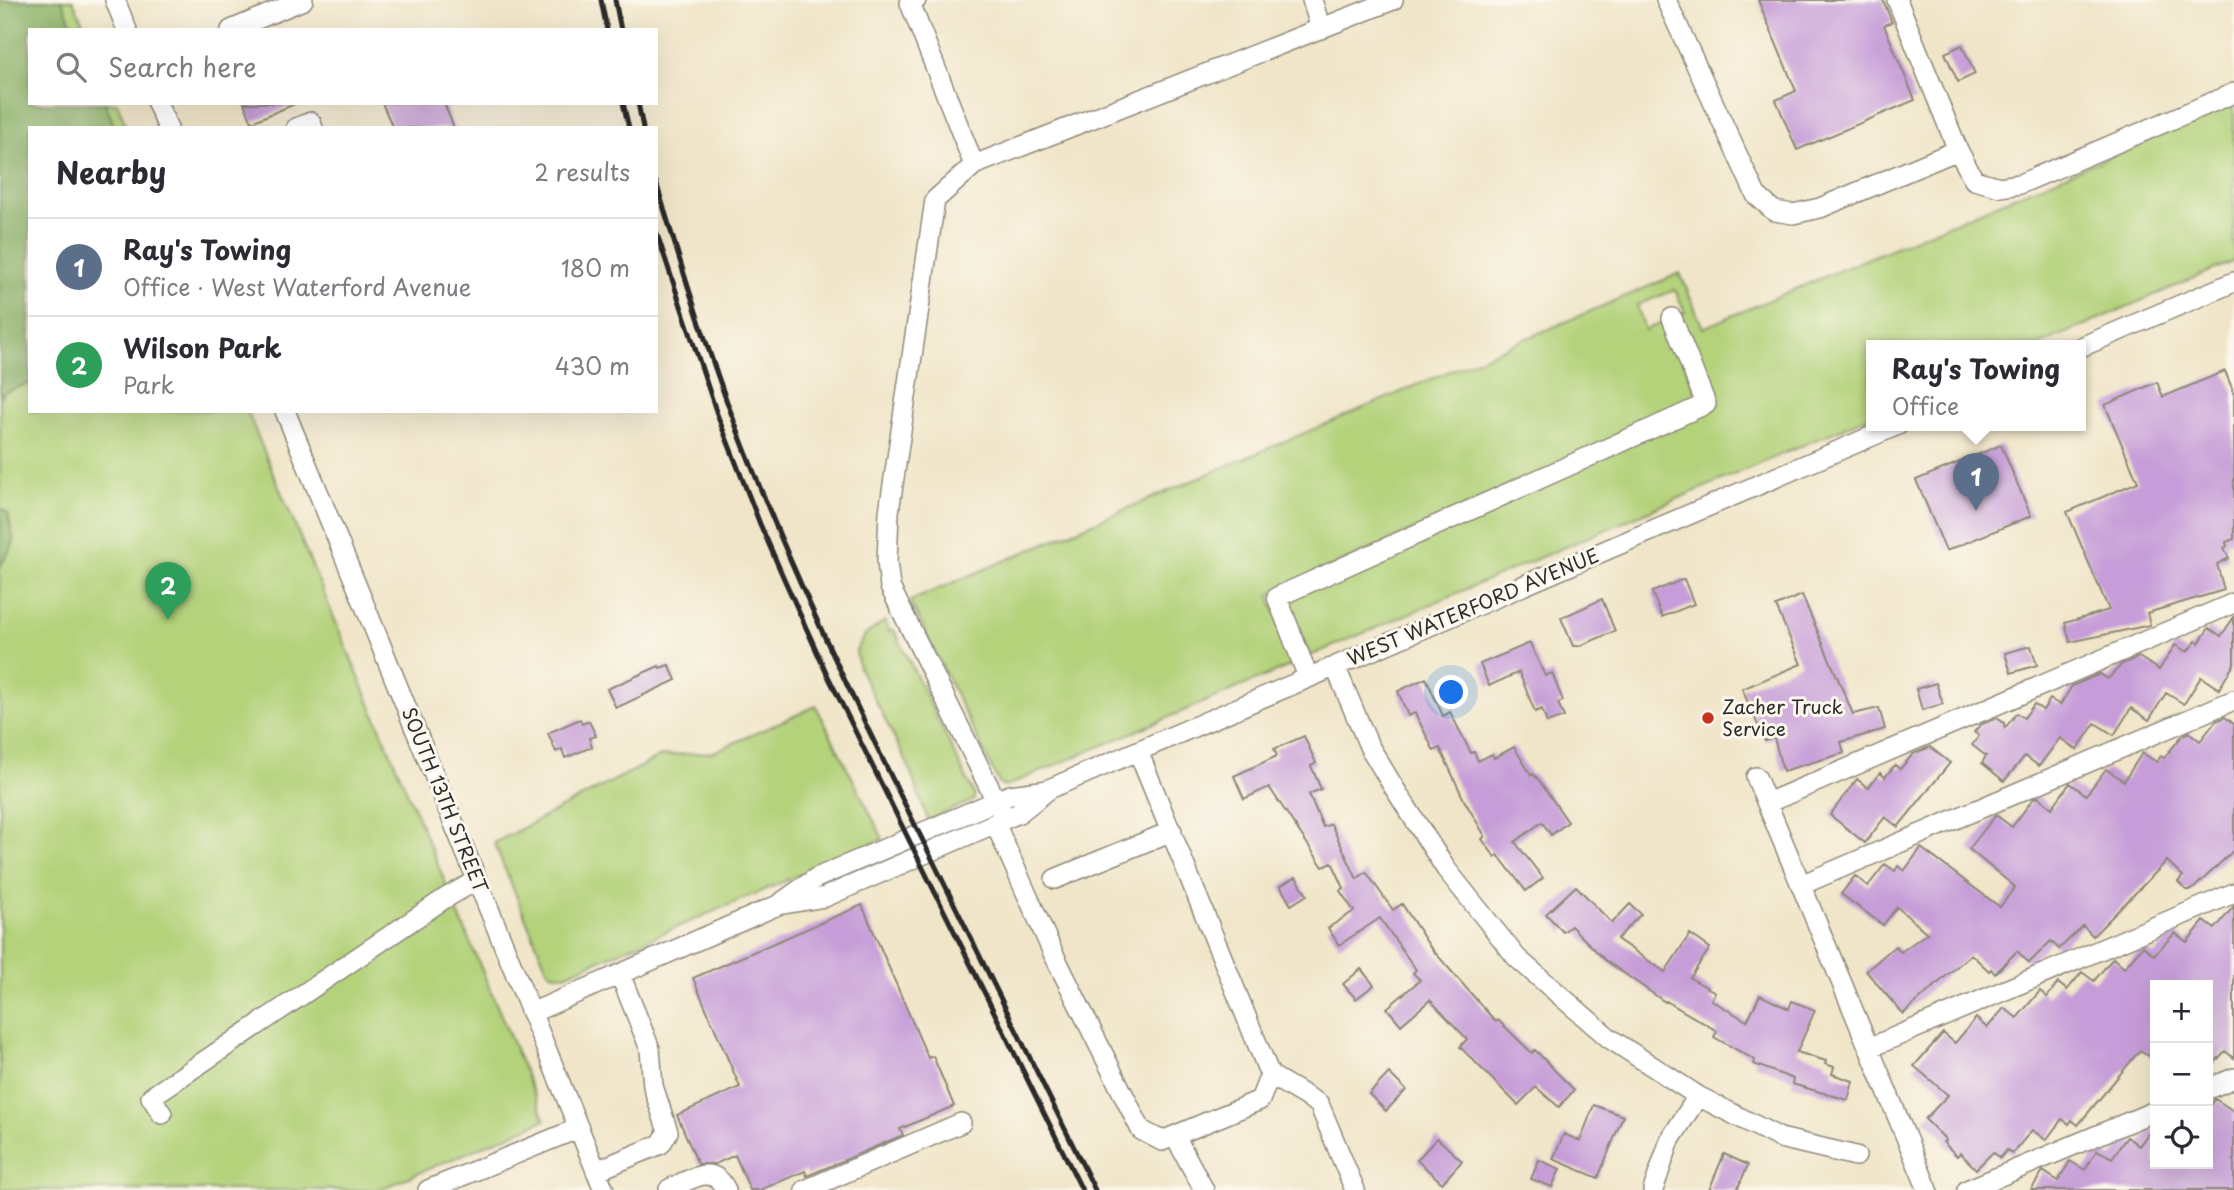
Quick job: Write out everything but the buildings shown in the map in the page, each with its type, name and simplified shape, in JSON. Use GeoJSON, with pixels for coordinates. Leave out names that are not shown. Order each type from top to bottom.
{"type":"FeatureCollection","features":[{"type":"Feature","properties":{"kind":"street"},"geometry":{"type":"LineString","coordinates":[[115,0],[126,28]]}},
{"type":"Feature","properties":{"kind":"street"},"geometry":{"type":"LineString","coordinates":[[236,28],[303,0]]}},
{"type":"Feature","properties":{"kind":"street"},"geometry":{"type":"LineString","coordinates":[[916,0],[911,3],[974,165]]}},
{"type":"Feature","properties":{"kind":"street"},"geometry":{"type":"LineString","coordinates":[[1312,0],[1321,29]]}},
{"type":"Feature","properties":{"kind":"street"},"geometry":{"type":"LineString","coordinates":[[1270,1075],[1261,1100],[1162,1142],[1141,1130],[1054,955],[999,814],[890,587],[887,562],[889,512],[935,200],[974,165],[1394,0]]}},
{"type":"Feature","properties":{"kind":"street"},"geometry":{"type":"LineString","coordinates":[[1666,0],[1756,195],[1774,211],[1793,214],[1820,208],[1958,150]]}},
{"type":"Feature","properties":{"kind":"street"},"geometry":{"type":"LineString","coordinates":[[1897,0],[1958,150],[1974,180],[2000,187],[2020,184],[2234,93]]}},
{"type":"Feature","properties":{"kind":"street"},"geometry":{"type":"LineString","coordinates":[[159,105],[167,126]]}},
{"type":"Feature","properties":{"kind":"street"},"geometry":{"type":"LineString","coordinates":[[2086,345],[2234,282]]}},
{"type":"Feature","properties":{"kind":"street"},"geometry":{"type":"LineString","coordinates":[[1308,677],[1277,597],[1706,404],[1672,318]]}},
{"type":"Feature","properties":{"kind":"street","name":"SOUTH 13TH STREET"},"geometry":{"type":"LineString","coordinates":[[286,413],[604,1190]]}},
{"type":"Feature","properties":{"kind":"street","name":"WEST WATERFORD AVENUE"},"geometry":{"type":"LineString","coordinates":[[531,1013],[778,905],[816,878],[999,814],[1010,795],[1049,789],[1884,431]]}},
{"type":"Feature","properties":{"kind":"street"},"geometry":{"type":"LineString","coordinates":[[1767,803],[2234,603]]}},
{"type":"Feature","properties":{"kind":"street"},"geometry":{"type":"LineString","coordinates":[[1335,666],[1369,746],[1393,786],[1446,869],[1517,958],[1609,1038],[1698,1096],[1780,1138],[1856,1156]]}},
{"type":"Feature","properties":{"kind":"street"},"geometry":{"type":"LineString","coordinates":[[1801,885],[2234,700]]}},
{"type":"Feature","properties":{"kind":"street"},"geometry":{"type":"LineString","coordinates":[[1138,751],[1270,1075],[1319,1104],[1355,1190]]}},
{"type":"Feature","properties":{"kind":"street"},"geometry":{"type":"LineString","coordinates":[[1756,777],[1928,1190]]}},
{"type":"Feature","properties":{"kind":"street"},"geometry":{"type":"LineString","coordinates":[[1055,879],[1172,831]]}},
{"type":"Feature","properties":{"kind":"street"},"geometry":{"type":"LineString","coordinates":[[162,1114],[151,1097],[477,880]]}},
{"type":"Feature","properties":{"kind":"street"},"geometry":{"type":"LineString","coordinates":[[1869,1048],[2234,894]]}},
{"type":"Feature","properties":{"kind":"street"},"geometry":{"type":"LineString","coordinates":[[596,1171],[661,1144],[668,1132],[653,1086],[650,1049],[620,974]]}},
{"type":"Feature","properties":{"kind":"street"},"geometry":{"type":"LineString","coordinates":[[2213,1087],[2234,1078]]}},
{"type":"Feature","properties":{"kind":"street"},"geometry":{"type":"LineString","coordinates":[[1653,1190],[1670,1140],[1698,1096]]}},
{"type":"Feature","properties":{"kind":"street"},"geometry":{"type":"LineString","coordinates":[[1967,1190],[2150,1113]]}},
{"type":"Feature","properties":{"kind":"street"},"geometry":{"type":"LineString","coordinates":[[805,1190],[961,1123]]}},
{"type":"Feature","properties":{"kind":"street"},"geometry":{"type":"LineString","coordinates":[[428,1190],[579,1128]]}},
{"type":"Feature","properties":{"kind":"street"},"geometry":{"type":"LineString","coordinates":[[1175,1136],[1204,1190]]}},
{"type":"Feature","properties":{"kind":"street"},"geometry":{"type":"LineString","coordinates":[[669,1189],[707,1174],[716,1176],[726,1190]]}},
{"type":"Feature","properties":{"kind":"green space"},"geometry":{"type":"Polygon","coordinates":[[[0,0],[73,0],[85,28],[28,28],[28,105],[118,105],[126,126],[28,126],[28,413],[248,413],[545,1120],[378,1190],[0,1190],[0,0]]]}},
{"type":"Feature","properties":{"kind":"green space"},"geometry":{"type":"Polygon","coordinates":[[[0,0],[62,0],[73,28],[28,28],[28,105],[106,105],[114,126],[28,126],[28,384],[4,392],[0,398],[0,0]]]}},
{"type":"Feature","properties":{"kind":"green space"},"geometry":{"type":"Polygon","coordinates":[[[2234,104],[2234,261],[2050,340],[1866,340],[1866,418],[1310,656],[1283,600],[1714,407],[1677,316],[1685,312],[1675,290],[1637,305],[1645,330],[1667,320],[1700,401],[1269,595],[1293,657],[1292,665],[1004,787],[999,783],[910,601],[1680,273],[1703,328],[2234,104]]]}},
{"type":"Feature","properties":{"kind":"green space"},"geometry":{"type":"Polygon","coordinates":[[[0,508],[8,513],[14,543],[0,567],[0,508]]]}},
{"type":"Feature","properties":{"kind":"green space"},"geometry":{"type":"Polygon","coordinates":[[[885,621],[889,631],[894,630],[974,794],[974,800],[928,820],[908,765],[859,668],[856,651],[865,635],[885,621]]]}},
{"type":"Feature","properties":{"kind":"green space"},"geometry":{"type":"Polygon","coordinates":[[[816,706],[883,839],[565,975],[551,973],[547,969],[494,843],[661,756],[714,752],[816,706]]]}},
{"type":"Feature","properties":{"kind":"railway"},"geometry":{"type":"LineString","coordinates":[[601,0],[607,28]]}},
{"type":"Feature","properties":{"kind":"railway"},"geometry":{"type":"LineString","coordinates":[[615,0],[621,28]]}},
{"type":"Feature","properties":{"kind":"railway"},"geometry":{"type":"LineString","coordinates":[[623,105],[629,126]]}},
{"type":"Feature","properties":{"kind":"railway"},"geometry":{"type":"LineString","coordinates":[[638,105],[643,126]]}},
{"type":"Feature","properties":{"kind":"railway"},"geometry":{"type":"LineString","coordinates":[[658,189],[726,399],[795,571],[864,720],[1095,1190]]}},
{"type":"Feature","properties":{"kind":"railway"},"geometry":{"type":"LineString","coordinates":[[658,237],[718,417],[785,581],[826,672],[1082,1190]]}},
{"type":"Feature","properties":{"kind":"place","name":"Ray's Towing"},"geometry":{"type":"Point","coordinates":[1976,511]}},
{"type":"Feature","properties":{"kind":"place","name":"Wilson Park"},"geometry":{"type":"Point","coordinates":[168,620]}},
{"type":"Feature","properties":{"kind":"place","name":"Zacher Truck Service"},"geometry":{"type":"Point","coordinates":[1708,718]}}]}
